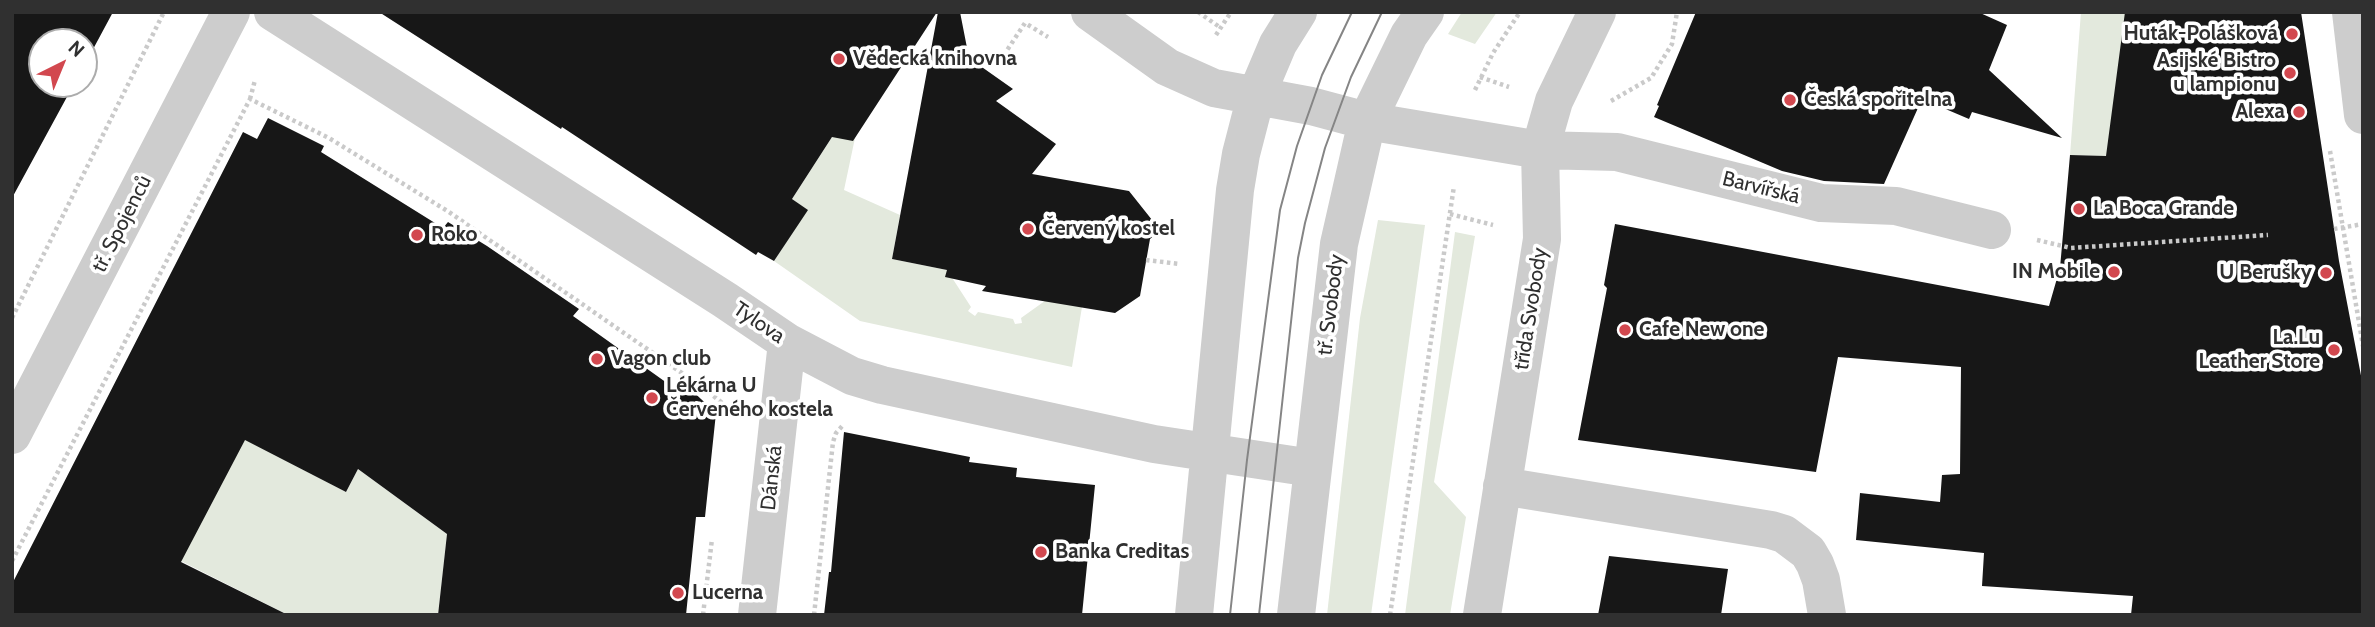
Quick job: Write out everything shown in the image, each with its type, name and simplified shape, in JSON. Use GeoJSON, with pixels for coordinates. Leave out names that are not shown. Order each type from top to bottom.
{"type":"FeatureCollection","features":[{"type":"Feature","properties":{"kind":"street","name":"tř. Spojenců"},"geometry":{"type":"LineString","coordinates":[[12,435],[231,12]]}},
{"type":"Feature","properties":{"kind":"street","name":"Tylova"},"geometry":{"type":"LineString","coordinates":[[273,12],[787,342],[852,376],[882,385],[1154,444],[1312,468]]}},
{"type":"Feature","properties":{"kind":"street","name":"Barvířská"},"geometry":{"type":"LineString","coordinates":[[1090,12],[1167,67],[1214,88],[1311,106],[1367,121],[1540,150],[1617,152],[1821,203],[1896,206],[1992,230]]}},
{"type":"Feature","properties":{"kind":"street"},"geometry":{"type":"LineString","coordinates":[[1194,615],[1235,190],[1241,154],[1256,96],[1278,44],[1298,12]]}},
{"type":"Feature","properties":{"kind":"street","name":"tř. Svobody"},"geometry":{"type":"LineString","coordinates":[[1296,615],[1339,244],[1367,121],[1409,35],[1425,12]]}},
{"type":"Feature","properties":{"kind":"street","name":"třída Svobody"},"geometry":{"type":"LineString","coordinates":[[1482,615],[1542,239],[1540,150],[1554,101],[1597,12]]}},
{"type":"Feature","properties":{"kind":"street"},"geometry":{"type":"LineString","coordinates":[[2351,12],[2363,115]]}},
{"type":"Feature","properties":{"kind":"street","name":"Dánská"},"geometry":{"type":"LineString","coordinates":[[757,615],[787,342]]}},
{"type":"Feature","properties":{"kind":"street"},"geometry":{"type":"LineString","coordinates":[[1502,486],[1784,534],[1808,552],[1815,564],[1821,580],[1827,615]]}},
{"type":"Feature","properties":{"kind":"path"},"geometry":{"type":"LineString","coordinates":[[12,317],[164,12]]}},
{"type":"Feature","properties":{"kind":"path"},"geometry":{"type":"LineString","coordinates":[[1198,12],[1221,28]]}},
{"type":"Feature","properties":{"kind":"path"},"geometry":{"type":"LineString","coordinates":[[1216,36],[1231,12]]}},
{"type":"Feature","properties":{"kind":"path"},"geometry":{"type":"LineString","coordinates":[[1472,99],[1493,53],[1520,12]]}},
{"type":"Feature","properties":{"kind":"path"},"geometry":{"type":"LineString","coordinates":[[1604,105],[1651,78],[1672,44],[1677,12]]}},
{"type":"Feature","properties":{"kind":"path"},"geometry":{"type":"LineString","coordinates":[[1480,77],[1514,89]]}},
{"type":"Feature","properties":{"kind":"path"},"geometry":{"type":"LineString","coordinates":[[12,561],[250,99],[328,138],[449,212],[694,381],[720,402],[727,418],[725,431]]}},
{"type":"Feature","properties":{"kind":"path"},"geometry":{"type":"LineString","coordinates":[[2329,148],[2363,346]]}},
{"type":"Feature","properties":{"kind":"path"},"geometry":{"type":"LineString","coordinates":[[1390,615],[1455,178]]}},
{"type":"Feature","properties":{"kind":"path"},"geometry":{"type":"LineString","coordinates":[[1450,214],[1496,226]]}},
{"type":"Feature","properties":{"kind":"path"},"geometry":{"type":"LineString","coordinates":[[2334,229],[2363,224]]}},
{"type":"Feature","properties":{"kind":"path"},"geometry":{"type":"LineString","coordinates":[[1992,230],[2071,248],[2267,235]]}},
{"type":"Feature","properties":{"kind":"path"},"geometry":{"type":"LineString","coordinates":[[1146,260],[1185,264]]}},
{"type":"Feature","properties":{"kind":"path"},"geometry":{"type":"LineString","coordinates":[[814,615],[833,442],[839,427],[846,423]]}},
{"type":"Feature","properties":{"kind":"path"},"geometry":{"type":"LineString","coordinates":[[703,615],[712,536]]}},
{"type":"Feature","properties":{"kind":"shaded area"},"geometry":{"type":"Polygon","coordinates":[[[1462,12],[1497,12],[1475,44],[1448,34],[1462,12]]]}},
{"type":"Feature","properties":{"kind":"shaded area"},"geometry":{"type":"Polygon","coordinates":[[[2081,12],[2125,12],[2135,157],[2070,155],[2081,12]]]}},
{"type":"Feature","properties":{"kind":"shaded area"},"geometry":{"type":"Polygon","coordinates":[[[845,117],[859,119],[844,190],[900,215],[892,259],[947,270],[971,307],[968,311],[975,316],[978,312],[1013,319],[1015,324],[1022,323],[1021,318],[1049,298],[1082,307],[1072,367],[860,321],[774,261],[807,210],[792,199],[845,117]]]}},
{"type":"Feature","properties":{"kind":"shaded area"},"geometry":{"type":"Polygon","coordinates":[[[1378,220],[1425,225],[1371,615],[1327,615],[1360,318],[1378,220]]]}},
{"type":"Feature","properties":{"kind":"shaded area"},"geometry":{"type":"Polygon","coordinates":[[[1455,232],[1475,236],[1434,482],[1466,517],[1450,615],[1405,615],[1455,232]]]}},
{"type":"Feature","properties":{"kind":"shaded area"},"geometry":{"type":"Polygon","coordinates":[[[235,434],[346,492],[358,469],[447,534],[438,615],[288,615],[171,556],[235,434]]]}},
{"type":"Feature","properties":{"kind":"building"},"geometry":{"type":"Polygon","coordinates":[[[12,12],[113,12],[98,40],[98,28],[28,28],[28,98],[66,98],[12,198],[12,12]]]}},
{"type":"Feature","properties":{"kind":"building"},"geometry":{"type":"Polygon","coordinates":[[[379,12],[937,12],[853,141],[832,137],[792,199],[808,210],[774,261],[758,252],[756,255],[562,127],[561,129],[379,12]]]}},
{"type":"Feature","properties":{"kind":"building","name":"Červený kostel"},"geometry":{"type":"Polygon","coordinates":[[[938,12],[960,12],[969,58],[1013,89],[996,101],[1056,144],[1032,174],[1129,191],[1160,230],[1150,239],[1140,296],[1115,313],[982,291],[986,286],[945,277],[947,270],[892,259],[938,12]]]}},
{"type":"Feature","properties":{"kind":"building","name":"Česká spořitelna"},"geometry":{"type":"Polygon","coordinates":[[[1696,12],[1978,12],[2007,25],[1989,70],[2062,138],[1972,112],[1969,119],[1922,99],[1884,184],[1824,181],[1782,171],[1654,117],[1696,12]]]}},
{"type":"Feature","properties":{"kind":"building"},"geometry":{"type":"Polygon","coordinates":[[[2125,12],[2301,12],[2339,261],[2363,386],[2363,615],[2131,615],[2133,596],[1982,586],[1984,553],[1856,540],[1860,493],[1940,502],[1942,475],[1960,474],[1961,367],[1838,357],[1816,472],[1578,440],[1607,288],[1604,285],[1615,224],[2049,306],[2060,268],[2070,155],[2106,156],[2125,12]]]}},
{"type":"Feature","properties":{"kind":"building"},"geometry":{"type":"Polygon","coordinates":[[[268,118],[324,146],[321,152],[443,228],[448,222],[487,246],[579,309],[573,316],[681,393],[686,385],[716,413],[705,517],[696,517],[686,615],[438,615],[447,534],[358,469],[346,492],[245,440],[181,562],[288,615],[12,615],[12,584],[243,132],[257,139],[268,118]]]}},
{"type":"Feature","properties":{"kind":"building"},"geometry":{"type":"Polygon","coordinates":[[[844,432],[970,457],[969,462],[1017,468],[1016,477],[1095,485],[1082,615],[824,615],[831,572],[844,432]]]}},
{"type":"Feature","properties":{"kind":"building"},"geometry":{"type":"Polygon","coordinates":[[[1609,556],[1728,569],[1721,615],[1598,615],[1609,556]]]}},
{"type":"Feature","properties":{"kind":"tram line"},"geometry":{"type":"LineString","coordinates":[[1230,615],[1247,460],[1280,210],[1297,146],[1322,75],[1352,12]]}},
{"type":"Feature","properties":{"kind":"tram line"},"geometry":{"type":"LineString","coordinates":[[1259,615],[1298,258],[1305,223],[1325,148],[1351,77],[1382,12]]}},
{"type":"Feature","properties":{"kind":"place","name":"Huták-Polášková"},"geometry":{"type":"Point","coordinates":[2292,34]}},
{"type":"Feature","properties":{"kind":"place","name":"Vědecká knihovna"},"geometry":{"type":"Point","coordinates":[839,59]}},
{"type":"Feature","properties":{"kind":"place","name":"Asijské Bistro u lampionu"},"geometry":{"type":"Point","coordinates":[2290,73]}},
{"type":"Feature","properties":{"kind":"place","name":"Česká spořitelna"},"geometry":{"type":"Point","coordinates":[1790,100]}},
{"type":"Feature","properties":{"kind":"place","name":"Alexa"},"geometry":{"type":"Point","coordinates":[2299,112]}},
{"type":"Feature","properties":{"kind":"place","name":"La Boca Grande"},"geometry":{"type":"Point","coordinates":[2079,209]}},
{"type":"Feature","properties":{"kind":"place","name":"Červený kostel"},"geometry":{"type":"Point","coordinates":[1028,229]}},
{"type":"Feature","properties":{"kind":"place","name":"Roko"},"geometry":{"type":"Point","coordinates":[417,235]}},
{"type":"Feature","properties":{"kind":"place","name":"IN Mobile"},"geometry":{"type":"Point","coordinates":[2114,272]}},
{"type":"Feature","properties":{"kind":"place","name":"U Berušky"},"geometry":{"type":"Point","coordinates":[2326,273]}},
{"type":"Feature","properties":{"kind":"place","name":"Cafe New one"},"geometry":{"type":"Point","coordinates":[1625,330]}},
{"type":"Feature","properties":{"kind":"place","name":"La.Lu Leather Store"},"geometry":{"type":"Point","coordinates":[2334,350]}},
{"type":"Feature","properties":{"kind":"place","name":"Vagon club"},"geometry":{"type":"Point","coordinates":[597,359]}},
{"type":"Feature","properties":{"kind":"place","name":"Lékárna U Červeného kostela"},"geometry":{"type":"Point","coordinates":[652,398]}},
{"type":"Feature","properties":{"kind":"place","name":"Banka Creditas"},"geometry":{"type":"Point","coordinates":[1041,552]}},
{"type":"Feature","properties":{"kind":"place","name":"Lucerna"},"geometry":{"type":"Point","coordinates":[678,593]}}]}
